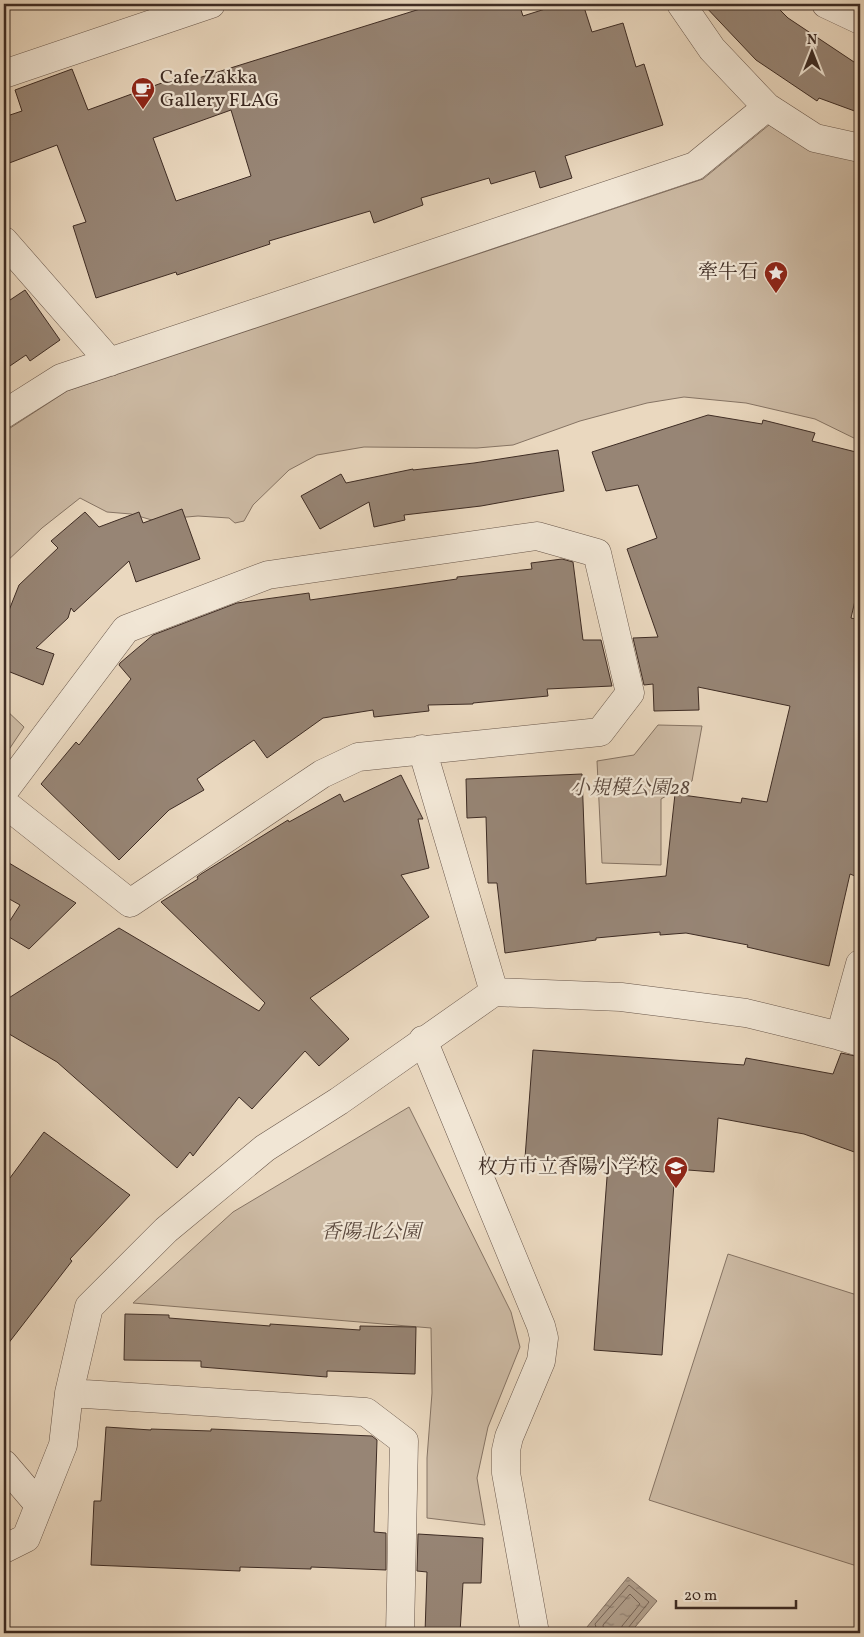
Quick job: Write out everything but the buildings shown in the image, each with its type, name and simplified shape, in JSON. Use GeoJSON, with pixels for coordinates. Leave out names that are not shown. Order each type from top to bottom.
{"type":"FeatureCollection","features":[{"type":"Feature","properties":{"kind":"street"},"geometry":{"type":"LineString","coordinates":[[4,74],[211,4]]}},
{"type":"Feature","properties":{"kind":"street"},"geometry":{"type":"LineString","coordinates":[[681,4],[712,49],[768,107],[815,138],[860,148]]}},
{"type":"Feature","properties":{"kind":"street"},"geometry":{"type":"LineString","coordinates":[[826,4],[860,20]]}},
{"type":"Feature","properties":{"kind":"street"},"geometry":{"type":"LineString","coordinates":[[4,414],[61,378],[695,166],[768,107]]}},
{"type":"Feature","properties":{"kind":"street"},"geometry":{"type":"LineString","coordinates":[[4,241],[110,362]]}},
{"type":"Feature","properties":{"kind":"street"},"geometry":{"type":"LineString","coordinates":[[4,791],[126,629],[268,575],[537,536],[597,554],[630,693],[600,732],[358,757],[322,774],[130,903],[4,803]]}},
{"type":"Feature","properties":{"kind":"street"},"geometry":{"type":"LineString","coordinates":[[422,749],[494,992]]}},
{"type":"Feature","properties":{"kind":"street"},"geometry":{"type":"LineString","coordinates":[[4,1549],[26,1538],[64,1445],[69,1394],[89,1307],[166,1230],[264,1148],[339,1101],[423,1040],[494,992],[621,997],[746,1013],[850,1039],[860,964]]}},
{"type":"Feature","properties":{"kind":"street"},"geometry":{"type":"LineString","coordinates":[[423,1040],[541,1326],[544,1338],[541,1361],[509,1437],[506,1450],[506,1473],[535,1633]]}},
{"type":"Feature","properties":{"kind":"street"},"geometry":{"type":"LineString","coordinates":[[69,1394],[366,1412],[404,1441],[400,1633]]}},
{"type":"Feature","properties":{"kind":"street"},"geometry":{"type":"LineString","coordinates":[[4,1464],[39,1505]]}},
{"type":"Feature","properties":{"kind":"green space"},"geometry":{"type":"Polygon","coordinates":[[[769,125],[809,150],[860,162],[860,441],[815,419],[746,403],[684,397],[647,403],[580,421],[513,445],[477,448],[364,447],[317,455],[289,470],[253,505],[244,521],[235,523],[229,518],[198,516],[152,520],[131,514],[107,512],[80,498],[42,528],[4,564],[4,432],[67,391],[703,179],[769,125]]]}},
{"type":"Feature","properties":{"kind":"green space"},"geometry":{"type":"Polygon","coordinates":[[[4,708],[24,727],[4,757],[4,708]]]}},
{"type":"Feature","properties":{"kind":"green space","name":"小規模公園28"},"geometry":{"type":"Polygon","coordinates":[[[658,725],[702,726],[692,781],[661,799],[661,865],[602,863],[597,761],[634,755],[658,725]]]}},
{"type":"Feature","properties":{"kind":"green space","name":"香陽北公園"},"geometry":{"type":"Polygon","coordinates":[[[409,1107],[511,1312],[520,1347],[488,1427],[477,1478],[485,1525],[427,1518],[427,1458],[432,1393],[431,1328],[133,1303],[233,1212],[409,1107]]]}},
{"type":"Feature","properties":{"kind":"green space"},"geometry":{"type":"Polygon","coordinates":[[[728,1254],[860,1296],[860,1567],[649,1500],[728,1254]]]}},
{"type":"Feature","properties":{"kind":"water"},"geometry":{"type":"Polygon","coordinates":[[[628,1577],[657,1601],[630,1633],[595,1633],[587,1627],[628,1577]]]}},
{"type":"Feature","properties":{"kind":"place","name":"Cafe Zakka Gallery FLAG"},"geometry":{"type":"Point","coordinates":[143,110]}},
{"type":"Feature","properties":{"kind":"place","name":"牽牛石"},"geometry":{"type":"Point","coordinates":[776,294]}},
{"type":"Feature","properties":{"kind":"place","name":"枚方市立香陽小学校"},"geometry":{"type":"Point","coordinates":[676,1189]}}]}
